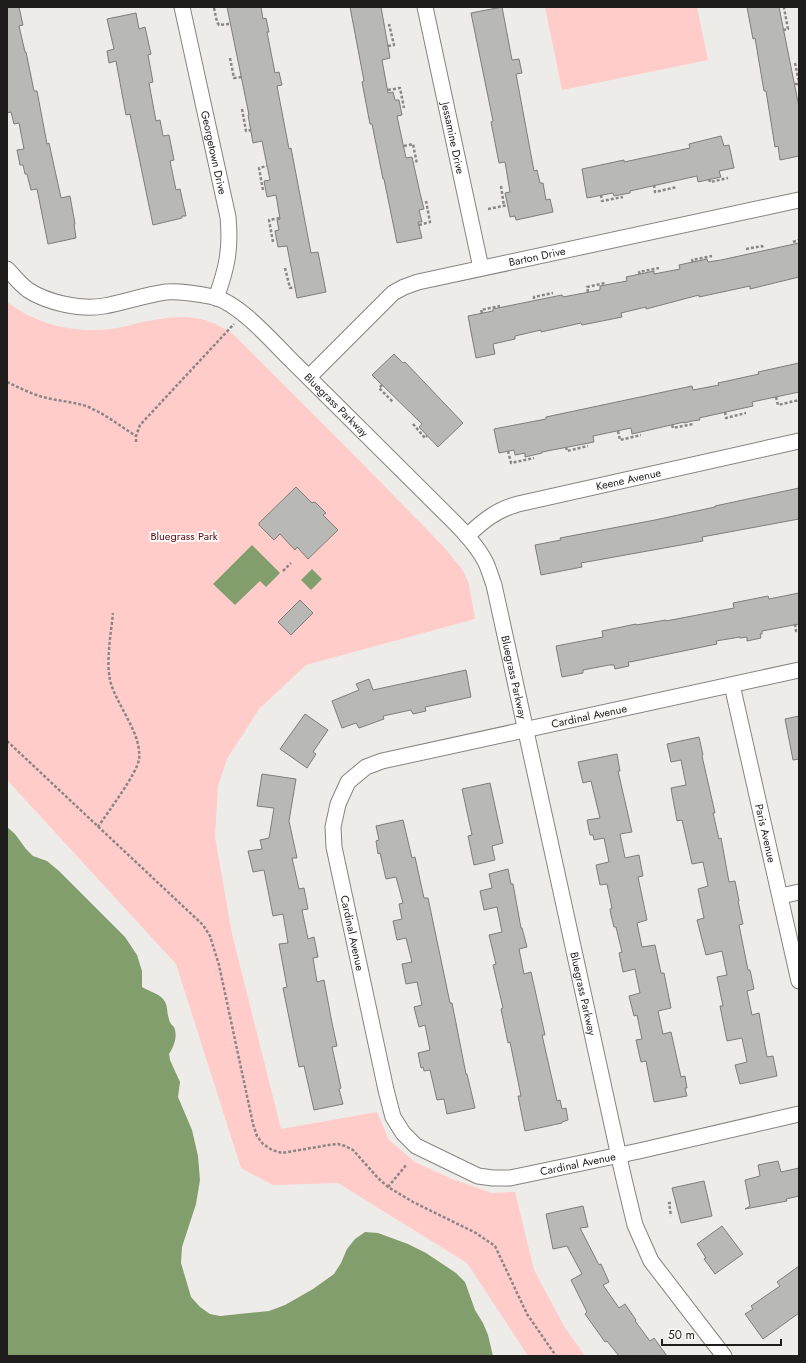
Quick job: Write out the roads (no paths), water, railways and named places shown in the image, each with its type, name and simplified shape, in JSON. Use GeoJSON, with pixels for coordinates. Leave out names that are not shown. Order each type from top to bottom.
{"type":"FeatureCollection","features":[{"type":"Feature","properties":{"kind":"street","name":"Georgetown Drive"},"geometry":{"type":"LineString","coordinates":[[182,7],[228,217],[230,238],[228,258],[216,298]]}},
{"type":"Feature","properties":{"kind":"street","name":"Jessamine Drive"},"geometry":{"type":"LineString","coordinates":[[426,7],[481,268]]}},
{"type":"Feature","properties":{"kind":"street","name":"Barton Drive"},"geometry":{"type":"LineString","coordinates":[[309,378],[393,293],[404,287],[418,282],[481,268],[799,200]]}},
{"type":"Feature","properties":{"kind":"street","name":"Bluegrass Parkway"},"geometry":{"type":"LineString","coordinates":[[7,269],[29,290],[50,300],[66,305],[83,307],[102,306],[166,292],[188,292],[216,298],[232,305],[244,314],[467,536],[485,562],[494,585],[618,1155],[635,1225],[651,1261],[724,1356]]}},
{"type":"Feature","properties":{"kind":"street","name":"Keene Avenue"},"geometry":{"type":"LineString","coordinates":[[467,536],[482,521],[492,514],[511,506],[799,441]]}},
{"type":"Feature","properties":{"kind":"street","name":"Cardinal Avenue"},"geometry":{"type":"LineString","coordinates":[[799,670],[382,761],[366,767],[348,782],[338,804],[333,828],[334,847],[393,1117],[403,1132],[416,1146],[478,1176],[510,1178],[799,1114]]}},
{"type":"Feature","properties":{"kind":"street","name":"Paris Avenue"},"geometry":{"type":"LineString","coordinates":[[732,685],[781,896],[799,981]]}},
{"type":"Feature","properties":{"kind":"street"},"geometry":{"type":"LineString","coordinates":[[781,896],[799,892]]}},
{"type":"Feature","properties":{"kind":"park label","name":"Bluegrass Park"},"geometry":{"type":"Point","coordinates":[184,536]}}]}
